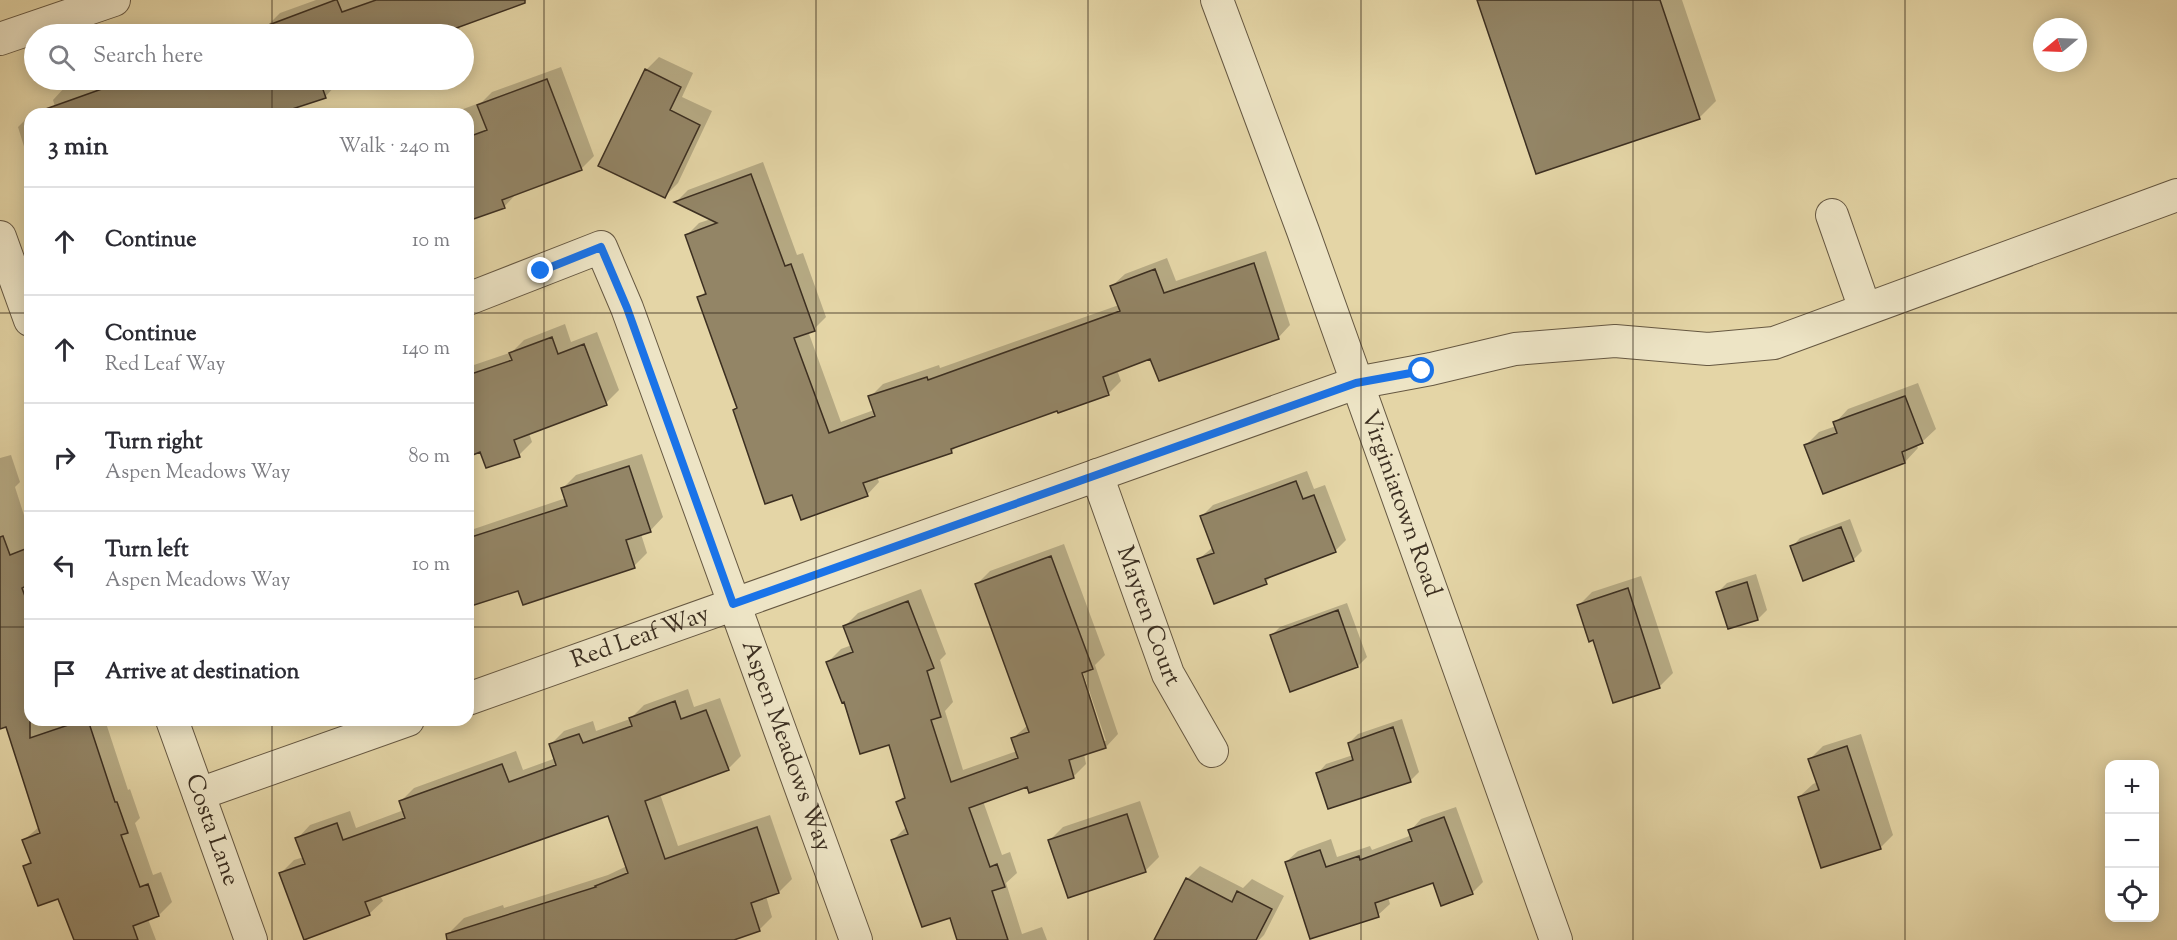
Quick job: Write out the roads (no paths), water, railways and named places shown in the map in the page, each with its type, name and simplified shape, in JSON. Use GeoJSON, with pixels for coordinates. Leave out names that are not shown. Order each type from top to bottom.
{"type":"FeatureCollection","features":[{"type":"Feature","properties":{"kind":"street"},"geometry":{"type":"LineString","coordinates":[[44,24],[114,0]]}},
{"type":"Feature","properties":{"kind":"street","name":"Virginiatown Road"},"geometry":{"type":"LineString","coordinates":[[1217,0],[1303,231],[1556,940]]}},
{"type":"Feature","properties":{"kind":"street"},"geometry":{"type":"LineString","coordinates":[[0,39],[24,31]]}},
{"type":"Feature","properties":{"kind":"street","name":"Red Leaf Way"},"geometry":{"type":"LineString","coordinates":[[474,697],[1356,383],[1431,369],[1515,349],[1615,341],[1708,349],[1774,343],[2177,195]]}},
{"type":"Feature","properties":{"kind":"street"},"geometry":{"type":"LineString","coordinates":[[1832,215],[1865,309]]}},
{"type":"Feature","properties":{"kind":"street"},"geometry":{"type":"LineString","coordinates":[[0,237],[24,303]]}},
{"type":"Feature","properties":{"kind":"street","name":"Aspen Meadows Way"},"geometry":{"type":"LineString","coordinates":[[474,297],[601,247],[627,308],[856,940]]}},
{"type":"Feature","properties":{"kind":"street","name":"Mayten Court"},"geometry":{"type":"LineString","coordinates":[[1097,475],[1168,674],[1212,751]]}},
{"type":"Feature","properties":{"kind":"street","name":"Costa Lane"},"geometry":{"type":"LineString","coordinates":[[174,726],[251,940]]}},
{"type":"Feature","properties":{"kind":"street"},"geometry":{"type":"LineString","coordinates":[[199,794],[391,726]]}}]}
